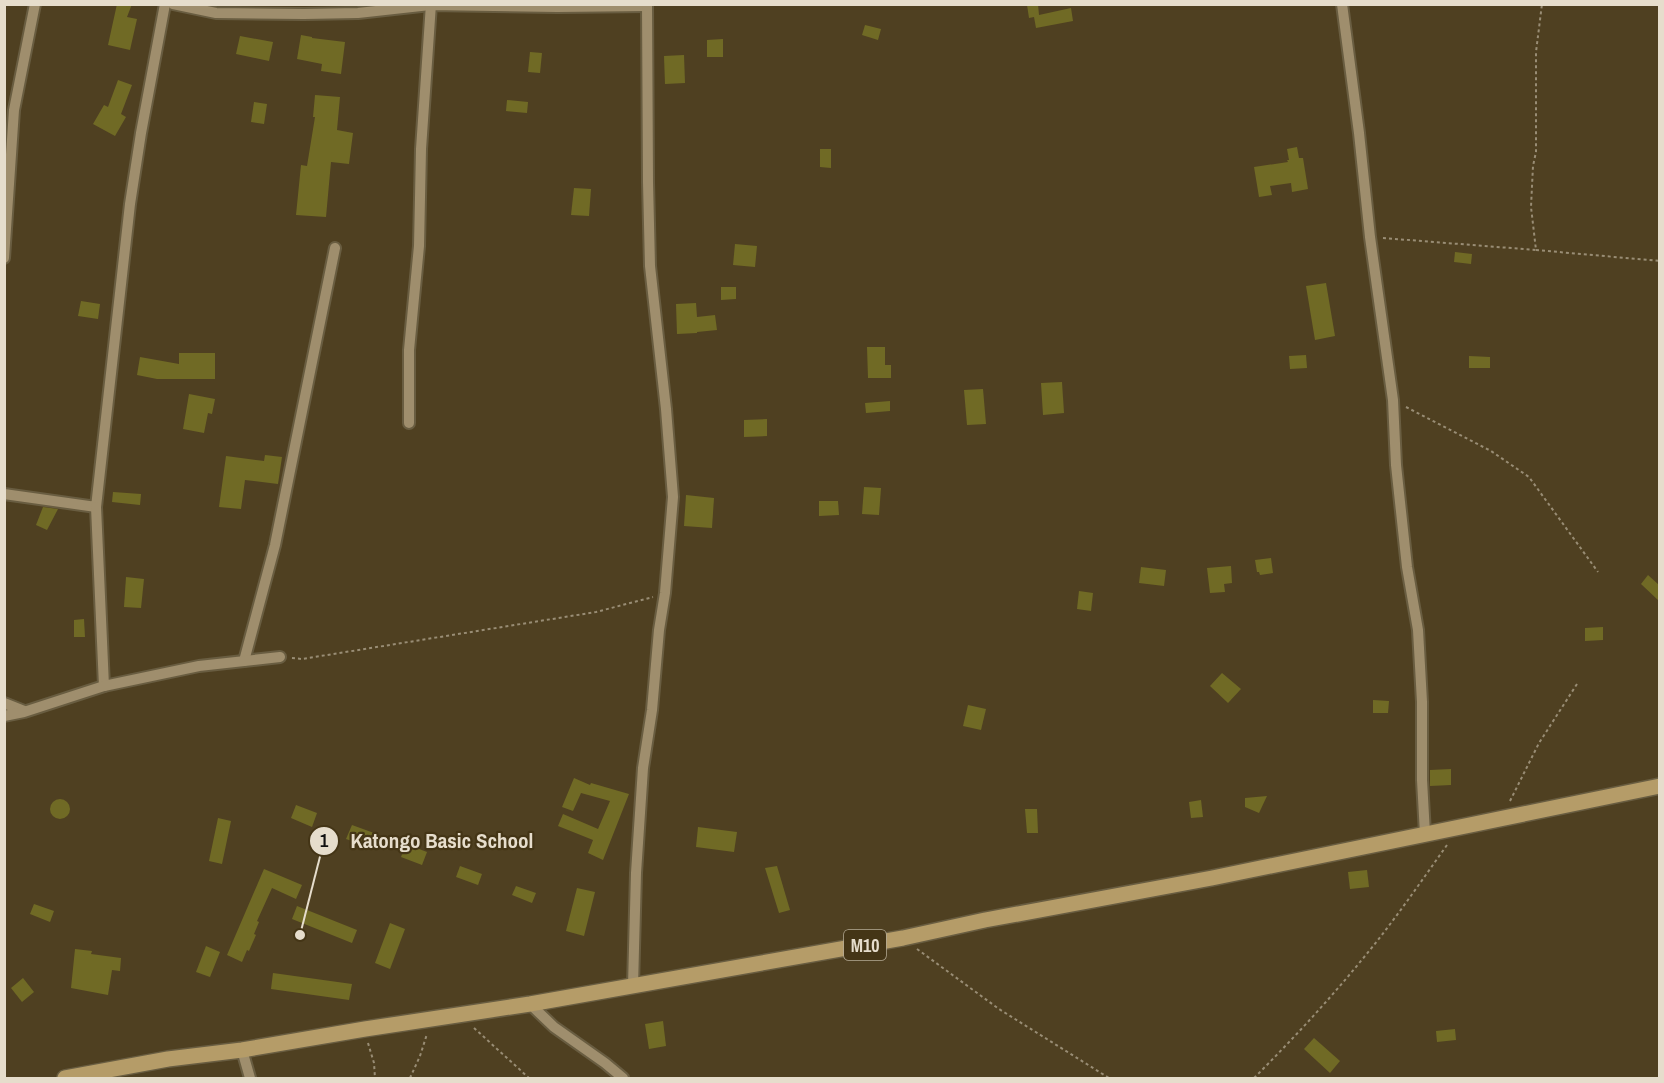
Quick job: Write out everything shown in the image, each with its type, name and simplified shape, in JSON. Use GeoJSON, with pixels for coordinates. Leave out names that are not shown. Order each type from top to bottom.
{"type":"FeatureCollection","features":[{"type":"Feature","properties":{"kind":"main road","name":"M10"},"geometry":{"type":"LineString","coordinates":[[65,1078],[168,1059],[242,1050],[530,1004],[903,939],[985,920],[1212,878],[1659,786]]}},
{"type":"Feature","properties":{"kind":"street"},"geometry":{"type":"LineString","coordinates":[[4,258],[14,110],[35,4]]}},
{"type":"Feature","properties":{"kind":"street"},"geometry":{"type":"LineString","coordinates":[[104,686],[96,507],[130,204],[165,4]]}},
{"type":"Feature","properties":{"kind":"street"},"geometry":{"type":"LineString","coordinates":[[173,4],[216,13],[305,9],[358,13],[431,5],[557,7],[647,5],[650,266],[673,497],[665,593],[643,768],[636,873],[633,986]]}},
{"type":"Feature","properties":{"kind":"street"},"geometry":{"type":"LineString","coordinates":[[1342,4],[1370,237],[1393,400],[1396,465],[1407,567],[1418,630],[1425,834]]}},
{"type":"Feature","properties":{"kind":"street"},"geometry":{"type":"LineString","coordinates":[[408,423],[409,350],[419,246],[421,149],[431,5]]}},
{"type":"Feature","properties":{"kind":"street"},"geometry":{"type":"LineString","coordinates":[[244,661],[275,545],[335,248]]}},
{"type":"Feature","properties":{"kind":"street"},"geometry":{"type":"LineString","coordinates":[[4,494],[96,507]]}},
{"type":"Feature","properties":{"kind":"street"},"geometry":{"type":"LineString","coordinates":[[4,716],[24,712],[104,686],[200,666],[280,657]]}},
{"type":"Feature","properties":{"kind":"street"},"geometry":{"type":"LineString","coordinates":[[4,703],[24,712]]}},
{"type":"Feature","properties":{"kind":"street"},"geometry":{"type":"LineString","coordinates":[[530,1004],[554,1027],[622,1078]]}},
{"type":"Feature","properties":{"kind":"street"},"geometry":{"type":"LineString","coordinates":[[242,1050],[250,1078]]}},
{"type":"Feature","properties":{"kind":"path"},"geometry":{"type":"LineString","coordinates":[[1536,250],[1531,207],[1536,152],[1536,52],[1542,4]]}},
{"type":"Feature","properties":{"kind":"path"},"geometry":{"type":"LineString","coordinates":[[1370,237],[1659,261]]}},
{"type":"Feature","properties":{"kind":"path"},"geometry":{"type":"LineString","coordinates":[[1393,400],[1491,452],[1529,477],[1598,572]]}},
{"type":"Feature","properties":{"kind":"path"},"geometry":{"type":"LineString","coordinates":[[280,657],[302,659],[596,612],[665,593]]}},
{"type":"Feature","properties":{"kind":"path"},"geometry":{"type":"LineString","coordinates":[[1502,817],[1539,743],[1577,684]]}},
{"type":"Feature","properties":{"kind":"path"},"geometry":{"type":"LineString","coordinates":[[1254,1078],[1309,1023],[1365,956],[1397,916],[1459,827]]}},
{"type":"Feature","properties":{"kind":"path"},"geometry":{"type":"LineString","coordinates":[[903,939],[999,1009],[1109,1078]]}},
{"type":"Feature","properties":{"kind":"path"},"geometry":{"type":"LineString","coordinates":[[458,1014],[529,1078]]}},
{"type":"Feature","properties":{"kind":"path"},"geometry":{"type":"LineString","coordinates":[[410,1078],[420,1056],[431,1020]]}},
{"type":"Feature","properties":{"kind":"path"},"geometry":{"type":"LineString","coordinates":[[364,1029],[374,1063],[375,1078]]}},
{"type":"Feature","properties":{"kind":"building"},"geometry":{"type":"Polygon","coordinates":[[[117,4],[132,4],[127,17],[137,19],[130,50],[108,45],[117,4]]]}},
{"type":"Feature","properties":{"kind":"building"},"geometry":{"type":"Polygon","coordinates":[[[1038,4],[1039,15],[1071,8],[1073,21],[1036,28],[1034,17],[1029,18],[1027,5],[1038,4]]]}},
{"type":"Feature","properties":{"kind":"building"},"geometry":{"type":"Polygon","coordinates":[[[865,25],[881,29],[878,40],[862,35],[865,25]]]}},
{"type":"Feature","properties":{"kind":"building"},"geometry":{"type":"Polygon","coordinates":[[[301,35],[345,42],[341,74],[321,71],[322,64],[297,59],[301,35]]]}},
{"type":"Feature","properties":{"kind":"building"},"geometry":{"type":"Polygon","coordinates":[[[240,36],[273,42],[269,61],[236,54],[240,36]]]}},
{"type":"Feature","properties":{"kind":"building"},"geometry":{"type":"Polygon","coordinates":[[[723,39],[723,57],[707,57],[707,40],[723,39]]]}},
{"type":"Feature","properties":{"kind":"building"},"geometry":{"type":"Polygon","coordinates":[[[530,52],[542,53],[540,73],[528,72],[530,52]]]}},
{"type":"Feature","properties":{"kind":"building"},"geometry":{"type":"Polygon","coordinates":[[[684,55],[685,83],[665,84],[664,56],[684,55]]]}},
{"type":"Feature","properties":{"kind":"building"},"geometry":{"type":"Polygon","coordinates":[[[118,80],[132,85],[121,114],[126,117],[115,136],[93,124],[104,105],[108,107],[118,80]]]}},
{"type":"Feature","properties":{"kind":"building"},"geometry":{"type":"Polygon","coordinates":[[[315,95],[340,97],[337,130],[353,133],[349,164],[331,162],[326,217],[296,215],[301,165],[307,166],[315,117],[313,117],[315,95]]]}},
{"type":"Feature","properties":{"kind":"building"},"geometry":{"type":"Polygon","coordinates":[[[507,100],[528,102],[527,113],[506,111],[507,100]]]}},
{"type":"Feature","properties":{"kind":"building"},"geometry":{"type":"Polygon","coordinates":[[[254,102],[267,104],[264,124],[251,122],[254,102]]]}},
{"type":"Feature","properties":{"kind":"building"},"geometry":{"type":"Polygon","coordinates":[[[1297,147],[1299,158],[1303,158],[1308,189],[1292,192],[1291,183],[1270,186],[1272,195],[1259,197],[1254,167],[1288,162],[1287,149],[1297,147]]]}},
{"type":"Feature","properties":{"kind":"building"},"geometry":{"type":"Polygon","coordinates":[[[820,149],[831,149],[831,168],[820,167],[820,149]]]}},
{"type":"Feature","properties":{"kind":"building"},"geometry":{"type":"Polygon","coordinates":[[[574,188],[591,189],[589,216],[571,215],[574,188]]]}},
{"type":"Feature","properties":{"kind":"building"},"geometry":{"type":"Polygon","coordinates":[[[735,244],[757,246],[755,267],[733,265],[735,244]]]}},
{"type":"Feature","properties":{"kind":"building"},"geometry":{"type":"Polygon","coordinates":[[[1455,252],[1472,254],[1471,264],[1454,262],[1455,252]]]}},
{"type":"Feature","properties":{"kind":"building"},"geometry":{"type":"Polygon","coordinates":[[[1326,283],[1335,336],[1315,340],[1306,286],[1326,283]]]}},
{"type":"Feature","properties":{"kind":"building"},"geometry":{"type":"Polygon","coordinates":[[[721,287],[736,287],[736,299],[721,300],[721,287]]]}},
{"type":"Feature","properties":{"kind":"building"},"geometry":{"type":"Polygon","coordinates":[[[81,301],[100,304],[98,319],[78,316],[81,301]]]}},
{"type":"Feature","properties":{"kind":"building"},"geometry":{"type":"Polygon","coordinates":[[[696,303],[697,317],[715,315],[717,330],[677,334],[676,304],[696,303]]]}},
{"type":"Feature","properties":{"kind":"building"},"geometry":{"type":"Polygon","coordinates":[[[867,347],[885,347],[885,365],[891,365],[891,378],[868,378],[867,347]]]}},
{"type":"Feature","properties":{"kind":"building"},"geometry":{"type":"Polygon","coordinates":[[[179,353],[215,353],[215,379],[157,379],[137,375],[140,357],[179,364],[179,353]]]}},
{"type":"Feature","properties":{"kind":"building"},"geometry":{"type":"Polygon","coordinates":[[[1306,355],[1307,368],[1290,369],[1289,356],[1306,355]]]}},
{"type":"Feature","properties":{"kind":"building"},"geometry":{"type":"Polygon","coordinates":[[[1469,356],[1490,357],[1490,368],[1469,368],[1469,356]]]}},
{"type":"Feature","properties":{"kind":"building"},"geometry":{"type":"Polygon","coordinates":[[[1062,382],[1064,413],[1043,415],[1041,383],[1062,382]]]}},
{"type":"Feature","properties":{"kind":"building"},"geometry":{"type":"Polygon","coordinates":[[[983,389],[986,424],[967,425],[964,390],[983,389]]]}},
{"type":"Feature","properties":{"kind":"building"},"geometry":{"type":"Polygon","coordinates":[[[189,394],[215,399],[212,414],[208,413],[204,433],[183,429],[189,394]]]}},
{"type":"Feature","properties":{"kind":"building"},"geometry":{"type":"Polygon","coordinates":[[[890,401],[890,411],[866,413],[865,403],[890,401]]]}},
{"type":"Feature","properties":{"kind":"building"},"geometry":{"type":"Polygon","coordinates":[[[767,419],[767,436],[744,437],[744,420],[767,419]]]}},
{"type":"Feature","properties":{"kind":"building"},"geometry":{"type":"Polygon","coordinates":[[[265,455],[282,457],[278,484],[245,480],[241,509],[219,507],[226,456],[264,461],[265,455]]]}},
{"type":"Feature","properties":{"kind":"building"},"geometry":{"type":"Polygon","coordinates":[[[864,487],[881,488],[879,515],[862,514],[864,487]]]}},
{"type":"Feature","properties":{"kind":"building"},"geometry":{"type":"Polygon","coordinates":[[[113,492],[141,494],[140,505],[112,502],[113,492]]]}},
{"type":"Feature","properties":{"kind":"building"},"geometry":{"type":"Polygon","coordinates":[[[686,495],[714,498],[712,528],[684,526],[686,495]]]}},
{"type":"Feature","properties":{"kind":"building"},"geometry":{"type":"Polygon","coordinates":[[[819,501],[838,501],[839,515],[819,516],[819,501]]]}},
{"type":"Feature","properties":{"kind":"building"},"geometry":{"type":"Polygon","coordinates":[[[43,507],[58,509],[47,530],[36,525],[43,507]]]}},
{"type":"Feature","properties":{"kind":"building"},"geometry":{"type":"Polygon","coordinates":[[[1271,558],[1273,573],[1260,575],[1257,572],[1255,560],[1271,558]]]}},
{"type":"Feature","properties":{"kind":"building"},"geometry":{"type":"Polygon","coordinates":[[[1231,566],[1232,583],[1224,584],[1225,592],[1210,593],[1207,568],[1231,566]]]}},
{"type":"Feature","properties":{"kind":"building"},"geometry":{"type":"Polygon","coordinates":[[[1141,567],[1166,570],[1164,586],[1139,583],[1141,567]]]}},
{"type":"Feature","properties":{"kind":"building"},"geometry":{"type":"Polygon","coordinates":[[[1648,575],[1659,585],[1659,601],[1641,584],[1648,575]]]}},
{"type":"Feature","properties":{"kind":"building"},"geometry":{"type":"Polygon","coordinates":[[[126,577],[144,579],[141,608],[124,607],[126,577]]]}},
{"type":"Feature","properties":{"kind":"building"},"geometry":{"type":"Polygon","coordinates":[[[1079,591],[1093,593],[1091,611],[1077,609],[1079,591]]]}},
{"type":"Feature","properties":{"kind":"building"},"geometry":{"type":"Polygon","coordinates":[[[84,619],[85,637],[74,637],[74,620],[84,619]]]}},
{"type":"Feature","properties":{"kind":"building"},"geometry":{"type":"Polygon","coordinates":[[[1603,627],[1603,640],[1585,641],[1585,628],[1603,627]]]}},
{"type":"Feature","properties":{"kind":"building"},"geometry":{"type":"Polygon","coordinates":[[[1222,673],[1241,689],[1228,703],[1210,686],[1222,673]]]}},
{"type":"Feature","properties":{"kind":"building"},"geometry":{"type":"Polygon","coordinates":[[[1373,700],[1389,701],[1388,713],[1373,713],[1373,700]]]}},
{"type":"Feature","properties":{"kind":"building"},"geometry":{"type":"Polygon","coordinates":[[[968,705],[986,709],[981,730],[963,726],[968,705]]]}},
{"type":"Feature","properties":{"kind":"building"},"geometry":{"type":"Polygon","coordinates":[[[1451,769],[1451,785],[1430,786],[1430,770],[1451,769]]]}},
{"type":"Feature","properties":{"kind":"building"},"geometry":{"type":"Polygon","coordinates":[[[574,778],[590,785],[591,783],[629,794],[603,860],[588,853],[593,840],[558,826],[563,814],[598,829],[610,801],[581,793],[573,811],[562,807],[574,778]]]}},
{"type":"Feature","properties":{"kind":"building"},"geometry":{"type":"Polygon","coordinates":[[[1267,796],[1259,813],[1245,807],[1245,798],[1267,796]]]}},
{"type":"Feature","properties":{"kind":"building"},"geometry":{"type":"Polygon","coordinates":[[[60,799],[67,802],[70,809],[67,816],[60,819],[53,816],[50,809],[53,802],[60,799]]]}},
{"type":"Feature","properties":{"kind":"building"},"geometry":{"type":"Polygon","coordinates":[[[1201,800],[1203,817],[1191,818],[1189,802],[1201,800]]]}},
{"type":"Feature","properties":{"kind":"building"},"geometry":{"type":"Polygon","coordinates":[[[296,805],[317,813],[312,827],[291,818],[296,805]]]}},
{"type":"Feature","properties":{"kind":"building"},"geometry":{"type":"Polygon","coordinates":[[[1025,809],[1037,809],[1038,833],[1027,833],[1025,809]]]}},
{"type":"Feature","properties":{"kind":"building"},"geometry":{"type":"Polygon","coordinates":[[[218,818],[231,821],[222,864],[209,861],[218,818]]]}},
{"type":"Feature","properties":{"kind":"building"},"geometry":{"type":"Polygon","coordinates":[[[352,825],[374,833],[369,847],[346,839],[352,825]]]}},
{"type":"Feature","properties":{"kind":"building"},"geometry":{"type":"Polygon","coordinates":[[[698,827],[737,832],[734,852],[696,847],[698,827]]]}},
{"type":"Feature","properties":{"kind":"building"},"geometry":{"type":"Polygon","coordinates":[[[406,844],[427,852],[422,865],[401,857],[406,844]]]}},
{"type":"Feature","properties":{"kind":"building"},"geometry":{"type":"Polygon","coordinates":[[[460,866],[482,874],[478,885],[456,877],[460,866]]]}},
{"type":"Feature","properties":{"kind":"building"},"geometry":{"type":"Polygon","coordinates":[[[777,866],[790,910],[779,913],[765,868],[777,866]]]}},
{"type":"Feature","properties":{"kind":"building"},"geometry":{"type":"Polygon","coordinates":[[[264,869],[302,885],[296,899],[272,888],[257,921],[259,922],[254,934],[256,935],[242,962],[227,955],[264,869]]]}},
{"type":"Feature","properties":{"kind":"building"},"geometry":{"type":"Polygon","coordinates":[[[1367,870],[1369,887],[1350,889],[1348,872],[1367,870]]]}},
{"type":"Feature","properties":{"kind":"building"},"geometry":{"type":"Polygon","coordinates":[[[516,886],[536,893],[532,903],[512,895],[516,886]]]}},
{"type":"Feature","properties":{"kind":"building"},"geometry":{"type":"Polygon","coordinates":[[[577,888],[595,892],[584,936],[566,931],[577,888]]]}},
{"type":"Feature","properties":{"kind":"building"},"geometry":{"type":"Polygon","coordinates":[[[34,904],[54,911],[50,922],[30,914],[34,904]]]}},
{"type":"Feature","properties":{"kind":"building"},"geometry":{"type":"Polygon","coordinates":[[[297,906],[357,930],[352,943],[292,919],[297,906]]]}},
{"type":"Feature","properties":{"kind":"building"},"geometry":{"type":"Polygon","coordinates":[[[390,923],[405,929],[390,969],[375,963],[390,923]]]}},
{"type":"Feature","properties":{"kind":"building"},"geometry":{"type":"Polygon","coordinates":[[[206,946],[220,952],[210,977],[196,972],[206,946]]]}},
{"type":"Feature","properties":{"kind":"building"},"geometry":{"type":"Polygon","coordinates":[[[75,949],[92,951],[91,954],[121,958],[120,971],[112,970],[108,995],[71,988],[75,949]]]}},
{"type":"Feature","properties":{"kind":"building"},"geometry":{"type":"Polygon","coordinates":[[[273,973],[352,984],[349,1000],[271,989],[273,973]]]}},
{"type":"Feature","properties":{"kind":"building"},"geometry":{"type":"Polygon","coordinates":[[[23,978],[34,992],[22,1002],[11,988],[23,978]]]}},
{"type":"Feature","properties":{"kind":"building"},"geometry":{"type":"Polygon","coordinates":[[[663,1021],[666,1046],[649,1049],[645,1024],[663,1021]]]}},
{"type":"Feature","properties":{"kind":"building"},"geometry":{"type":"Polygon","coordinates":[[[1455,1029],[1456,1040],[1437,1042],[1436,1031],[1455,1029]]]}},
{"type":"Feature","properties":{"kind":"building"},"geometry":{"type":"Polygon","coordinates":[[[1314,1038],[1340,1061],[1330,1073],[1304,1049],[1314,1038]]]}},
{"type":"Feature","properties":{"kind":"place","name":"Katongo Basic School"},"geometry":{"type":"Point","coordinates":[300,935]}}]}
